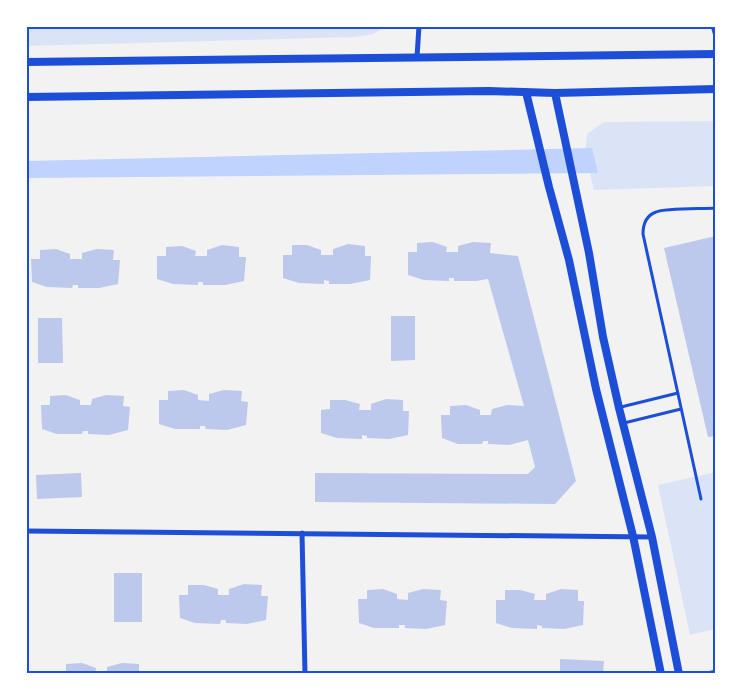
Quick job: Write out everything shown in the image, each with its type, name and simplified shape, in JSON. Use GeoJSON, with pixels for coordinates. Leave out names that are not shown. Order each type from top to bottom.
{"type":"FeatureCollection","features":[{"type":"Feature","properties":{"kind":"street"},"geometry":{"type":"LineString","coordinates":[[417,57],[419,26]]}},
{"type":"Feature","properties":{"kind":"street"},"geometry":{"type":"LineString","coordinates":[[26,62],[716,54]]}},
{"type":"Feature","properties":{"kind":"street"},"geometry":{"type":"LineString","coordinates":[[26,97],[716,90]]}},
{"type":"Feature","properties":{"kind":"street"},"geometry":{"type":"LineString","coordinates":[[526,92],[569,260],[596,389],[633,536],[662,674]]}},
{"type":"Feature","properties":{"kind":"street"},"geometry":{"type":"LineString","coordinates":[[555,92],[575,181],[603,337],[652,537],[679,674]]}},
{"type":"Feature","properties":{"kind":"street"},"geometry":{"type":"LineString","coordinates":[[26,531],[652,537]]}},
{"type":"Feature","properties":{"kind":"street"},"geometry":{"type":"LineString","coordinates":[[302,533],[306,674]]}},
{"type":"Feature","properties":{"kind":"lane"},"geometry":{"type":"LineString","coordinates":[[712,26],[716,39]]}},
{"type":"Feature","properties":{"kind":"lane"},"geometry":{"type":"LineString","coordinates":[[701,499],[643,234],[643,225],[647,218],[656,212],[716,208]]}},
{"type":"Feature","properties":{"kind":"lane"},"geometry":{"type":"LineString","coordinates":[[619,408],[678,393]]}},
{"type":"Feature","properties":{"kind":"lane"},"geometry":{"type":"LineString","coordinates":[[624,423],[682,409]]}},
{"type":"Feature","properties":{"kind":"lane"},"geometry":{"type":"LineString","coordinates":[[703,674],[716,671]]}},
{"type":"Feature","properties":{"kind":"shaded area"},"geometry":{"type":"Polygon","coordinates":[[[26,26],[387,26],[373,34],[355,37],[26,46],[26,26]]]}},
{"type":"Feature","properties":{"kind":"shaded area"},"geometry":{"type":"Polygon","coordinates":[[[716,121],[716,186],[594,190],[585,154],[587,134],[604,122],[716,121]]]}},
{"type":"Feature","properties":{"kind":"shaded area"},"geometry":{"type":"Polygon","coordinates":[[[716,472],[716,629],[690,635],[658,485],[716,472]]]}},
{"type":"Feature","properties":{"kind":"water"},"geometry":{"type":"Polygon","coordinates":[[[592,148],[598,173],[26,178],[26,161],[592,148]]]}},
{"type":"Feature","properties":{"kind":"building"},"geometry":{"type":"Polygon","coordinates":[[[716,236],[716,436],[708,437],[664,248],[716,236]]]}},
{"type":"Feature","properties":{"kind":"building"},"geometry":{"type":"Polygon","coordinates":[[[433,242],[447,247],[446,252],[458,252],[458,246],[473,242],[491,243],[490,253],[518,256],[576,481],[555,504],[315,502],[315,473],[528,474],[535,467],[528,440],[509,445],[488,444],[488,441],[483,441],[482,444],[458,444],[442,438],[441,415],[450,415],[450,406],[466,405],[480,410],[480,415],[491,415],[492,409],[507,405],[524,406],[488,279],[476,281],[454,281],[454,278],[449,278],[449,281],[424,280],[408,275],[408,252],[417,252],[417,243],[433,242]]]}},
{"type":"Feature","properties":{"kind":"building"},"geometry":{"type":"Polygon","coordinates":[[[348,244],[365,246],[365,256],[371,256],[370,280],[350,284],[329,284],[329,281],[324,280],[324,284],[299,283],[283,278],[283,255],[292,255],[292,245],[307,245],[321,250],[321,255],[333,255],[333,249],[348,244]]]}},
{"type":"Feature","properties":{"kind":"building"},"geometry":{"type":"Polygon","coordinates":[[[222,245],[239,247],[239,257],[246,257],[244,281],[225,285],[203,285],[203,282],[198,282],[198,285],[173,284],[157,279],[157,256],[166,256],[166,247],[182,246],[196,251],[195,256],[207,256],[207,250],[222,245]]]}},
{"type":"Feature","properties":{"kind":"building"},"geometry":{"type":"Polygon","coordinates":[[[56,249],[70,254],[70,259],[82,259],[82,253],[97,249],[114,250],[113,260],[120,260],[118,284],[99,288],[78,288],[78,285],[73,285],[72,288],[47,287],[32,282],[31,259],[40,259],[40,250],[56,249]]]}},
{"type":"Feature","properties":{"kind":"building"},"geometry":{"type":"Polygon","coordinates":[[[391,316],[415,316],[415,360],[391,361],[391,316]]]}},
{"type":"Feature","properties":{"kind":"building"},"geometry":{"type":"Polygon","coordinates":[[[38,318],[62,318],[63,363],[38,363],[38,318]]]}},
{"type":"Feature","properties":{"kind":"building"},"geometry":{"type":"Polygon","coordinates":[[[184,390],[198,395],[198,400],[209,401],[209,394],[224,390],[242,391],[241,401],[248,402],[246,425],[227,430],[206,429],[205,426],[200,426],[200,429],[175,429],[159,424],[159,400],[168,400],[168,391],[184,390]]]}},
{"type":"Feature","properties":{"kind":"building"},"geometry":{"type":"Polygon","coordinates":[[[66,395],[80,400],[80,405],[91,405],[92,399],[106,395],[124,396],[123,406],[130,407],[128,430],[109,435],[88,434],[88,431],[83,431],[82,434],[57,434],[42,429],[41,405],[50,405],[50,396],[66,395]]]}},
{"type":"Feature","properties":{"kind":"building"},"geometry":{"type":"Polygon","coordinates":[[[386,399],[403,400],[403,411],[409,411],[408,435],[389,439],[367,438],[367,436],[362,435],[362,439],[337,438],[321,433],[321,410],[330,409],[330,400],[345,400],[360,404],[359,410],[371,410],[371,404],[386,399]]]}},
{"type":"Feature","properties":{"kind":"building"},"geometry":{"type":"Polygon","coordinates":[[[81,473],[82,497],[37,499],[36,475],[81,473]]]}},
{"type":"Feature","properties":{"kind":"building"},"geometry":{"type":"Polygon","coordinates":[[[114,573],[142,573],[142,622],[114,622],[114,573]]]}},
{"type":"Feature","properties":{"kind":"building"},"geometry":{"type":"Polygon","coordinates":[[[244,584],[262,585],[261,596],[268,596],[266,620],[247,624],[226,623],[226,620],[221,620],[220,624],[195,623],[180,618],[179,595],[188,595],[188,585],[204,585],[218,589],[218,595],[229,595],[229,589],[244,584]]]}},
{"type":"Feature","properties":{"kind":"building"},"geometry":{"type":"Polygon","coordinates":[[[383,589],[397,594],[397,599],[408,600],[408,593],[423,589],[441,590],[440,600],[447,601],[445,625],[426,629],[405,628],[405,625],[399,625],[399,628],[374,628],[359,623],[358,599],[367,599],[367,590],[383,589]]]}},
{"type":"Feature","properties":{"kind":"building"},"geometry":{"type":"Polygon","coordinates":[[[561,589],[578,590],[578,601],[584,601],[583,625],[564,629],[542,628],[542,626],[537,625],[537,629],[512,628],[496,623],[496,600],[505,600],[505,590],[520,590],[535,594],[534,600],[546,600],[546,594],[561,589]]]}},
{"type":"Feature","properties":{"kind":"building"},"geometry":{"type":"Polygon","coordinates":[[[560,659],[604,661],[603,674],[560,674],[560,659]]]}},
{"type":"Feature","properties":{"kind":"building"},"geometry":{"type":"Polygon","coordinates":[[[82,663],[96,668],[95,674],[66,674],[66,664],[82,663]]]}},
{"type":"Feature","properties":{"kind":"building"},"geometry":{"type":"Polygon","coordinates":[[[122,663],[139,664],[139,674],[107,674],[107,667],[122,663]]]}}]}
